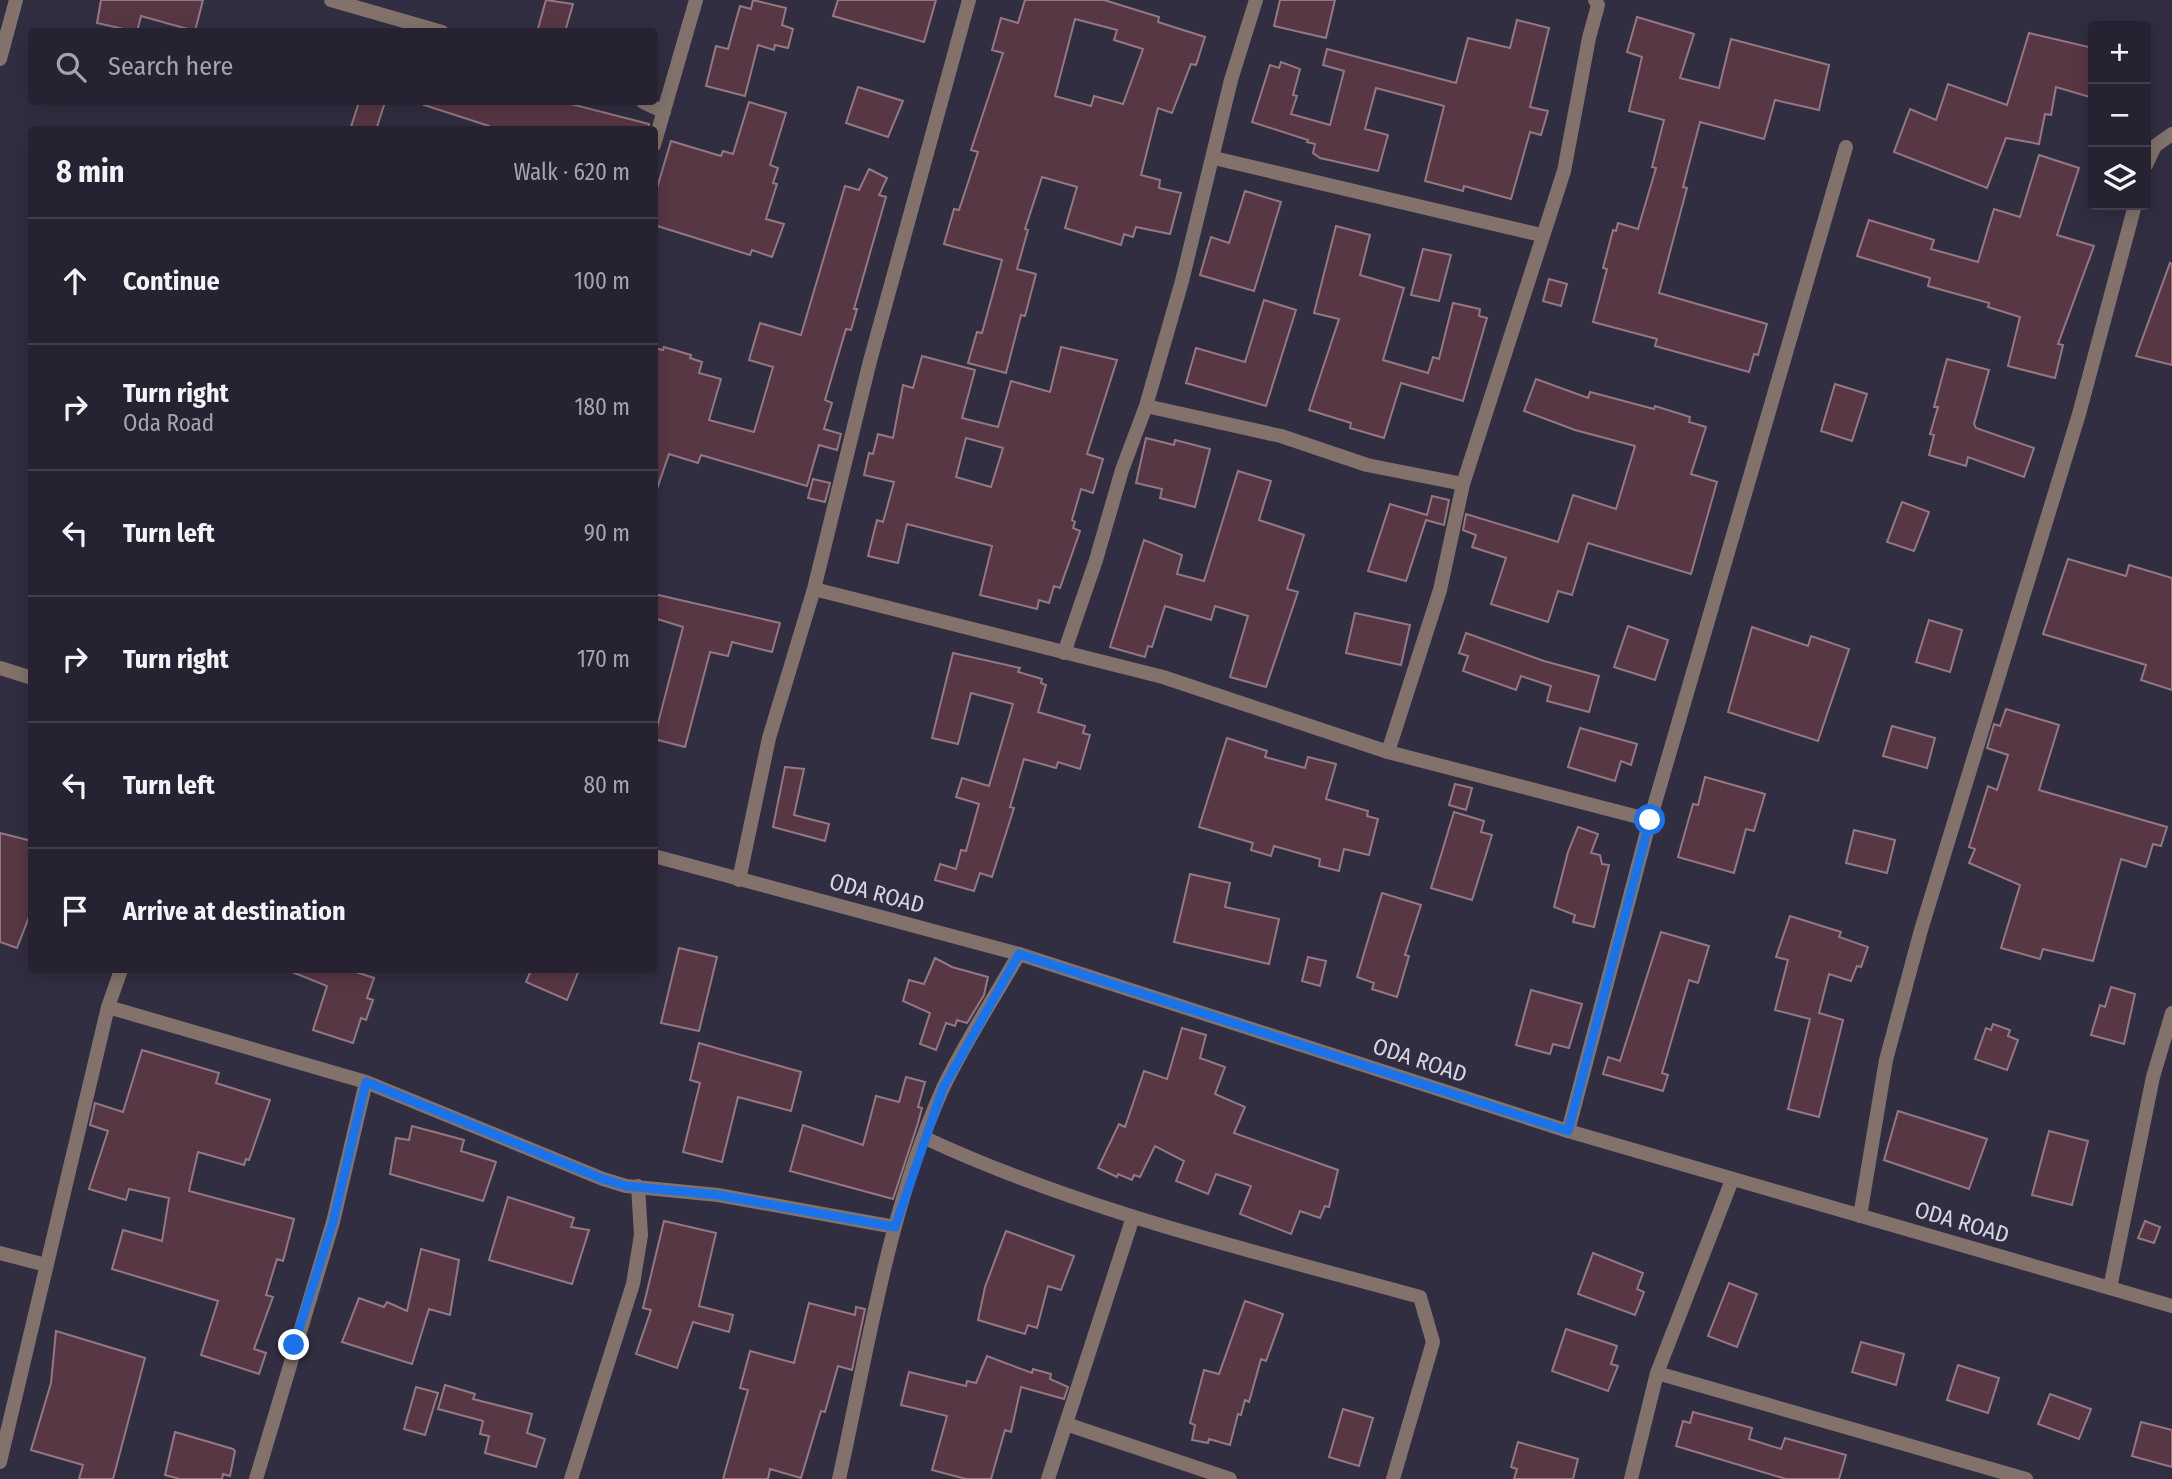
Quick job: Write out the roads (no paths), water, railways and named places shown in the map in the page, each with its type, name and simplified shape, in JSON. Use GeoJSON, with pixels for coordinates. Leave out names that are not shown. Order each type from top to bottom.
{"type":"FeatureCollection","features":[{"type":"Feature","properties":{"kind":"street"},"geometry":{"type":"LineString","coordinates":[[0,59],[16,0]]}},
{"type":"Feature","properties":{"kind":"street"},"geometry":{"type":"LineString","coordinates":[[331,0],[428,28]]}},
{"type":"Feature","properties":{"kind":"street"},"geometry":{"type":"LineString","coordinates":[[658,131],[696,0]]}},
{"type":"Feature","properties":{"kind":"street"},"geometry":{"type":"LineString","coordinates":[[739,880],[769,738],[814,590],[870,361],[969,0]]}},
{"type":"Feature","properties":{"kind":"street"},"geometry":{"type":"LineString","coordinates":[[1064,653],[1096,560],[1122,470],[1146,405],[1214,158],[1231,80],[1256,0]]}},
{"type":"Feature","properties":{"kind":"street"},"geometry":{"type":"LineString","coordinates":[[1388,752],[1440,590],[1463,484],[1541,235],[1564,171],[1589,38],[1598,5],[1595,0]]}},
{"type":"Feature","properties":{"kind":"street"},"geometry":{"type":"LineString","coordinates":[[650,105],[664,111]]}},
{"type":"Feature","properties":{"kind":"street"},"geometry":{"type":"LineString","coordinates":[[2151,154],[2155,146],[2172,134]]}},
{"type":"Feature","properties":{"kind":"street"},"geometry":{"type":"LineString","coordinates":[[1568,1131],[1650,820],[1846,147]]}},
{"type":"Feature","properties":{"kind":"street"},"geometry":{"type":"LineString","coordinates":[[1214,158],[1541,235]]}},
{"type":"Feature","properties":{"kind":"street"},"geometry":{"type":"LineString","coordinates":[[1860,1216],[1886,1060],[1921,930],[2079,414],[2134,210]]}},
{"type":"Feature","properties":{"kind":"street"},"geometry":{"type":"LineString","coordinates":[[1146,405],[1281,436],[1367,465],[1463,484]]}},
{"type":"Feature","properties":{"kind":"street"},"geometry":{"type":"LineString","coordinates":[[814,590],[1211,691],[1388,752],[1650,820]]}},
{"type":"Feature","properties":{"kind":"street"},"geometry":{"type":"LineString","coordinates":[[0,668],[28,677]]}},
{"type":"Feature","properties":{"kind":"street","name":"ODA ROAD"},"geometry":{"type":"LineString","coordinates":[[658,857],[1019,954],[1568,1131],[2172,1306]]}},
{"type":"Feature","properties":{"kind":"street"},"geometry":{"type":"LineString","coordinates":[[839,1479],[895,1227],[925,1138],[943,1088],[1019,954]]}},
{"type":"Feature","properties":{"kind":"street"},"geometry":{"type":"LineString","coordinates":[[0,1462],[108,1007],[120,973]]}},
{"type":"Feature","properties":{"kind":"street"},"geometry":{"type":"LineString","coordinates":[[108,1007],[366,1082],[603,1179],[638,1186],[718,1195],[895,1227]]}},
{"type":"Feature","properties":{"kind":"street"},"geometry":{"type":"LineString","coordinates":[[2110,1288],[2153,1077],[2172,1013]]}},
{"type":"Feature","properties":{"kind":"street"},"geometry":{"type":"LineString","coordinates":[[256,1479],[333,1222],[366,1082]]}},
{"type":"Feature","properties":{"kind":"street"},"geometry":{"type":"LineString","coordinates":[[925,1138],[989,1168],[1133,1217],[1420,1297],[1433,1342],[1393,1479]]}},
{"type":"Feature","properties":{"kind":"street"},"geometry":{"type":"LineString","coordinates":[[1631,1479],[1657,1373],[1732,1180]]}},
{"type":"Feature","properties":{"kind":"street"},"geometry":{"type":"LineString","coordinates":[[571,1479],[633,1284],[641,1235],[638,1186]]}},
{"type":"Feature","properties":{"kind":"street"},"geometry":{"type":"LineString","coordinates":[[1048,1479],[1133,1217]]}},
{"type":"Feature","properties":{"kind":"street"},"geometry":{"type":"LineString","coordinates":[[0,1253],[46,1265]]}},
{"type":"Feature","properties":{"kind":"street"},"geometry":{"type":"LineString","coordinates":[[1657,1373],[2026,1479]]}},
{"type":"Feature","properties":{"kind":"street"},"geometry":{"type":"LineString","coordinates":[[1066,1424],[1230,1479]]}}]}
